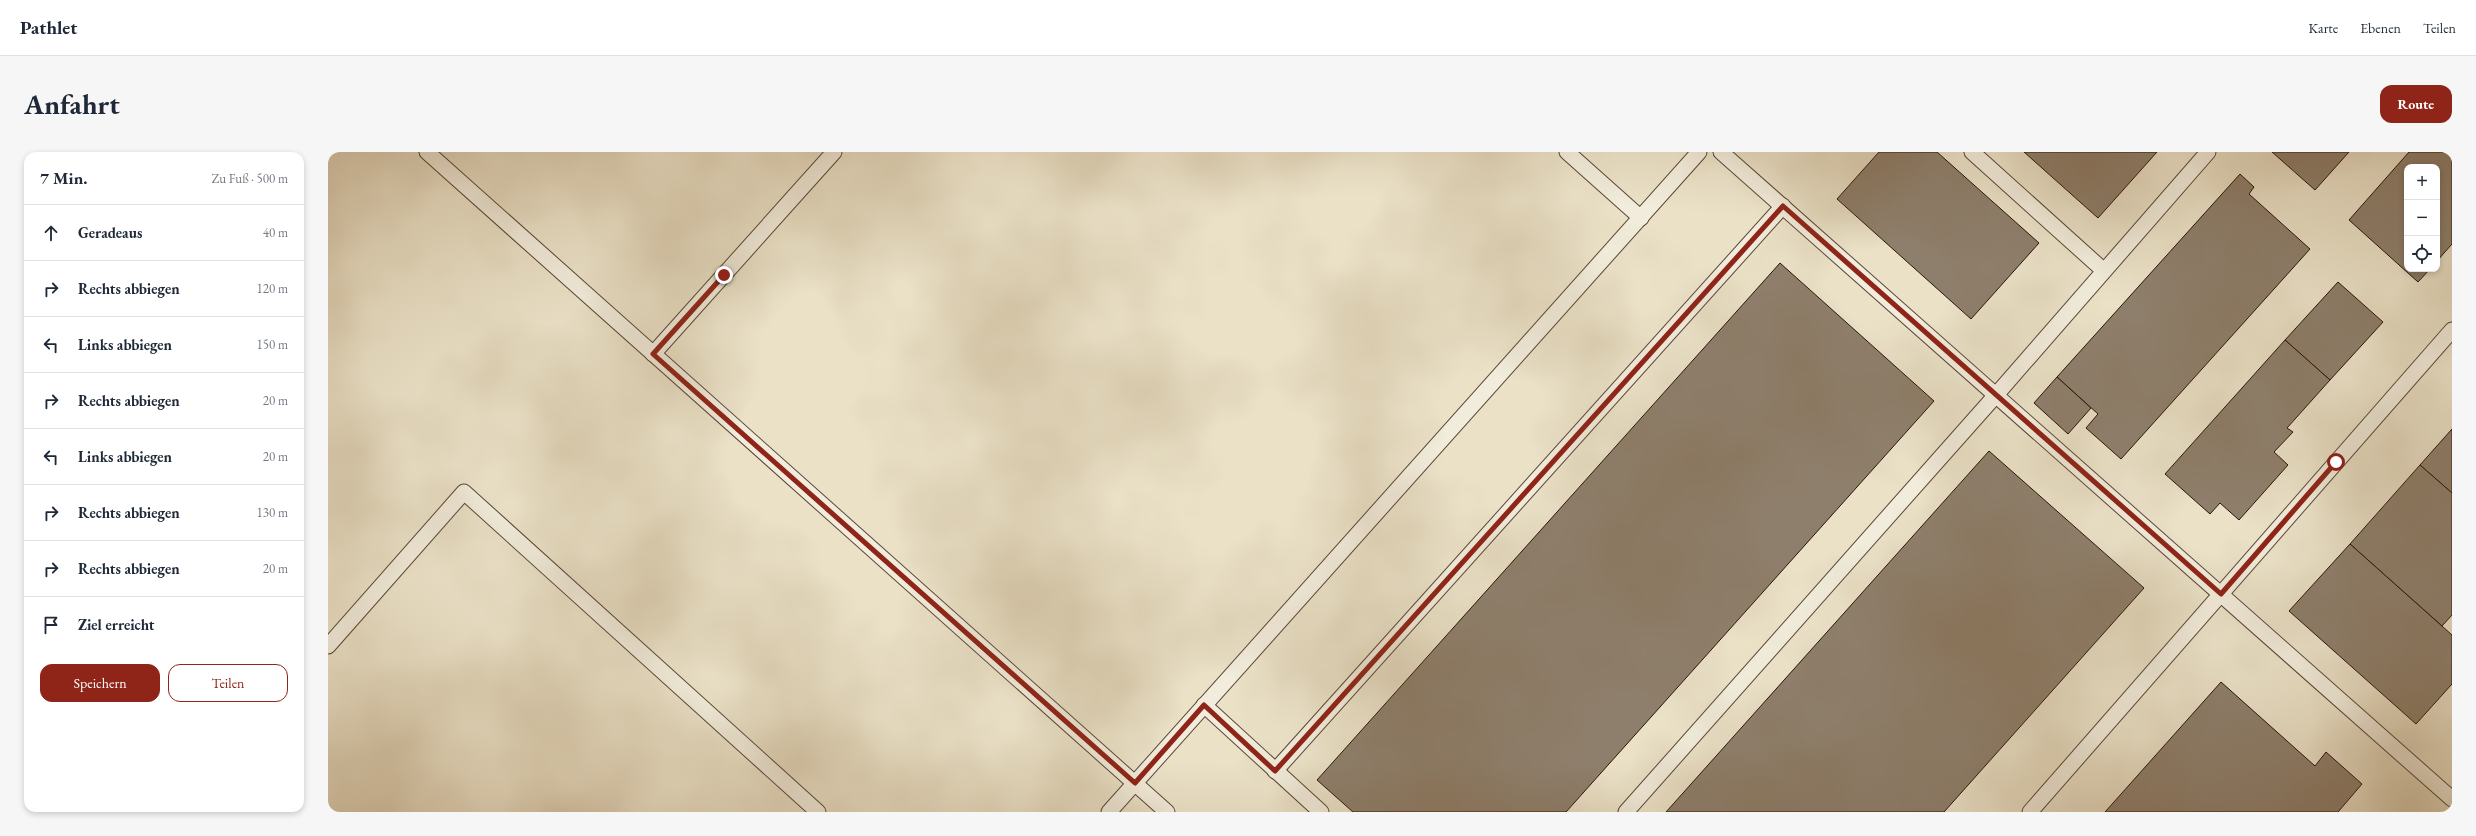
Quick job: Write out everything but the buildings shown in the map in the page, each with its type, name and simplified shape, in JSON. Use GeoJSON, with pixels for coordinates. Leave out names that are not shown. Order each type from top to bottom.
{"type":"FeatureCollection","features":[{"type":"Feature","properties":{"kind":"lane"},"geometry":{"type":"LineString","coordinates":[[427,152],[1168,812]]}},
{"type":"Feature","properties":{"kind":"lane"},"geometry":{"type":"LineString","coordinates":[[653,354],[834,152]]}},
{"type":"Feature","properties":{"kind":"lane"},"geometry":{"type":"LineString","coordinates":[[1567,152],[1640,218]]}},
{"type":"Feature","properties":{"kind":"lane"},"geometry":{"type":"LineString","coordinates":[[1109,812],[1699,152]]}},
{"type":"Feature","properties":{"kind":"lane"},"geometry":{"type":"LineString","coordinates":[[1722,152],[2452,799]]}},
{"type":"Feature","properties":{"kind":"lane"},"geometry":{"type":"LineString","coordinates":[[1972,152],[2103,270]]}},
{"type":"Feature","properties":{"kind":"lane"},"geometry":{"type":"LineString","coordinates":[[1626,812],[1996,395],[2103,270],[2208,152]]}},
{"type":"Feature","properties":{"kind":"lane"},"geometry":{"type":"LineString","coordinates":[[1275,771],[1783,206]]}},
{"type":"Feature","properties":{"kind":"lane"},"geometry":{"type":"LineString","coordinates":[[2030,812],[2452,330]]}},
{"type":"Feature","properties":{"kind":"lane"},"geometry":{"type":"LineString","coordinates":[[328,646],[464,492],[818,812]]}},
{"type":"Feature","properties":{"kind":"lane"},"geometry":{"type":"LineString","coordinates":[[1204,705],[1321,812]]}},
{"type":"Feature","properties":{"kind":"route"},"geometry":{"type":"LineString","coordinates":[[724,275],[653,354],[1135,783],[1156,757],[1204,705],[1275,771],[1783,206],[2221,594],[2336,462]]}}]}
